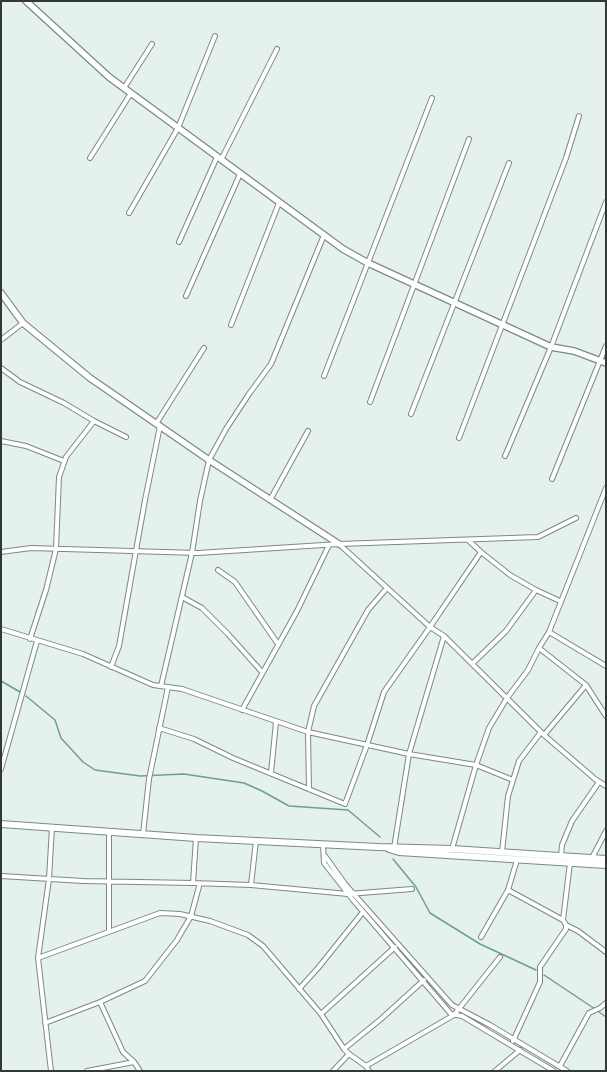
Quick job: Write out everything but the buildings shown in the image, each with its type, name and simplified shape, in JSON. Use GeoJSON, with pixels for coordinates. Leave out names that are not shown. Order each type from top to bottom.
{"type":"FeatureCollection","features":[{"type":"Feature","properties":{"kind":"main road"},"geometry":{"type":"LineString","coordinates":[[1,824],[196,838],[378,847],[517,860],[606,865]]}},
{"type":"Feature","properties":{"kind":"main road"},"geometry":{"type":"LineString","coordinates":[[394,849],[452,849],[606,859]]}},
{"type":"Feature","properties":{"kind":"street"},"geometry":{"type":"LineString","coordinates":[[26,1],[109,77],[343,249],[368,263],[551,347],[574,351],[603,361]]}},
{"type":"Feature","properties":{"kind":"street"},"geometry":{"type":"LineString","coordinates":[[129,213],[178,128],[215,36]]}},
{"type":"Feature","properties":{"kind":"street"},"geometry":{"type":"LineString","coordinates":[[124,88],[152,44]]}},
{"type":"Feature","properties":{"kind":"street"},"geometry":{"type":"LineString","coordinates":[[179,242],[219,158],[277,49]]}},
{"type":"Feature","properties":{"kind":"street"},"geometry":{"type":"LineString","coordinates":[[90,158],[131,93]]}},
{"type":"Feature","properties":{"kind":"street"},"geometry":{"type":"LineString","coordinates":[[324,376],[432,98]]}},
{"type":"Feature","properties":{"kind":"street"},"geometry":{"type":"LineString","coordinates":[[459,438],[566,158],[579,116]]}},
{"type":"Feature","properties":{"kind":"street"},"geometry":{"type":"LineString","coordinates":[[370,402],[469,138]]}},
{"type":"Feature","properties":{"kind":"street"},"geometry":{"type":"LineString","coordinates":[[411,414],[510,163]]}},
{"type":"Feature","properties":{"kind":"street"},"geometry":{"type":"LineString","coordinates":[[186,296],[240,174]]}},
{"type":"Feature","properties":{"kind":"street"},"geometry":{"type":"LineString","coordinates":[[505,456],[551,347],[606,202]]}},
{"type":"Feature","properties":{"kind":"street"},"geometry":{"type":"LineString","coordinates":[[231,325],[279,203]]}},
{"type":"Feature","properties":{"kind":"street"},"geometry":{"type":"LineString","coordinates":[[161,686],[192,553],[200,500],[209,460],[248,394],[271,364],[324,235]]}},
{"type":"Feature","properties":{"kind":"street"},"geometry":{"type":"LineString","coordinates":[[1,293],[23,323],[90,378],[209,460],[340,544],[430,627],[444,636],[542,734],[599,782],[606,786]]}},
{"type":"Feature","properties":{"kind":"street"},"geometry":{"type":"LineString","coordinates":[[1,340],[23,323]]}},
{"type":"Feature","properties":{"kind":"street"},"geometry":{"type":"LineString","coordinates":[[552,479],[603,361],[606,346]]}},
{"type":"Feature","properties":{"kind":"street"},"geometry":{"type":"LineString","coordinates":[[111,667],[119,646],[158,425],[204,348]]}},
{"type":"Feature","properties":{"kind":"street"},"geometry":{"type":"LineString","coordinates":[[1,368],[20,382],[64,403],[94,421],[126,437]]}},
{"type":"Feature","properties":{"kind":"street"},"geometry":{"type":"LineString","coordinates":[[30,639],[46,590],[56,549],[59,477],[66,456],[94,421]]}},
{"type":"Feature","properties":{"kind":"street"},"geometry":{"type":"LineString","coordinates":[[270,500],[308,431]]}},
{"type":"Feature","properties":{"kind":"street"},"geometry":{"type":"LineString","coordinates":[[1,441],[26,446],[64,461]]}},
{"type":"Feature","properties":{"kind":"street"},"geometry":{"type":"LineString","coordinates":[[452,849],[476,766],[489,728],[506,698],[528,670],[549,632],[606,488]]}},
{"type":"Feature","properties":{"kind":"street"},"geometry":{"type":"LineString","coordinates":[[1,552],[31,548],[192,553],[340,544],[538,537],[576,518]]}},
{"type":"Feature","properties":{"kind":"street"},"geometry":{"type":"LineString","coordinates":[[468,540],[510,575],[536,590],[560,601]]}},
{"type":"Feature","properties":{"kind":"street"},"geometry":{"type":"LineString","coordinates":[[242,710],[297,611],[329,545]]}},
{"type":"Feature","properties":{"kind":"street"},"geometry":{"type":"LineString","coordinates":[[159,728],[194,739],[233,758],[345,804],[367,745],[384,692],[481,552]]}},
{"type":"Feature","properties":{"kind":"street"},"geometry":{"type":"LineString","coordinates":[[218,570],[235,582],[278,644]]}},
{"type":"Feature","properties":{"kind":"street"},"geometry":{"type":"LineString","coordinates":[[309,789],[308,732],[314,706],[368,610],[387,588]]}},
{"type":"Feature","properties":{"kind":"street"},"geometry":{"type":"LineString","coordinates":[[472,664],[506,631],[536,590]]}},
{"type":"Feature","properties":{"kind":"street"},"geometry":{"type":"LineString","coordinates":[[182,597],[202,608],[262,672]]}},
{"type":"Feature","properties":{"kind":"street"},"geometry":{"type":"LineString","coordinates":[[1,629],[83,654],[153,684],[182,689],[308,732],[409,754],[476,766],[513,780]]}},
{"type":"Feature","properties":{"kind":"street"},"geometry":{"type":"LineString","coordinates":[[549,632],[606,666]]}},
{"type":"Feature","properties":{"kind":"street"},"geometry":{"type":"LineString","coordinates":[[394,849],[409,754],[444,636]]}},
{"type":"Feature","properties":{"kind":"street"},"geometry":{"type":"LineString","coordinates":[[1,769],[37,641]]}},
{"type":"Feature","properties":{"kind":"street"},"geometry":{"type":"LineString","coordinates":[[539,648],[586,685],[606,716]]}},
{"type":"Feature","properties":{"kind":"street"},"geometry":{"type":"LineString","coordinates":[[502,852],[508,796],[519,761],[586,685]]}},
{"type":"Feature","properties":{"kind":"street"},"geometry":{"type":"LineString","coordinates":[[143,834],[149,779],[168,687]]}},
{"type":"Feature","properties":{"kind":"street"},"geometry":{"type":"LineString","coordinates":[[270,773],[276,722]]}},
{"type":"Feature","properties":{"kind":"street"},"geometry":{"type":"LineString","coordinates":[[561,856],[562,845],[572,821],[599,782]]}},
{"type":"Feature","properties":{"kind":"street"},"geometry":{"type":"LineString","coordinates":[[51,1071],[38,958],[49,879],[52,827]]}},
{"type":"Feature","properties":{"kind":"street"},"geometry":{"type":"LineString","coordinates":[[592,858],[606,830]]}},
{"type":"Feature","properties":{"kind":"street"},"geometry":{"type":"LineString","coordinates":[[109,831],[109,931]]}},
{"type":"Feature","properties":{"kind":"street"},"geometry":{"type":"LineString","coordinates":[[192,882],[196,838]]}},
{"type":"Feature","properties":{"kind":"street"},"geometry":{"type":"LineString","coordinates":[[251,885],[256,841]]}},
{"type":"Feature","properties":{"kind":"street"},"geometry":{"type":"LineString","coordinates":[[323,844],[325,856],[324,863],[363,912],[451,1014],[462,1016],[554,1071]]}},
{"type":"Feature","properties":{"kind":"street"},"geometry":{"type":"LineString","coordinates":[[325,856],[353,894],[452,1005],[514,1039],[567,1071]]}},
{"type":"Feature","properties":{"kind":"street"},"geometry":{"type":"LineString","coordinates":[[481,937],[508,890],[517,860]]}},
{"type":"Feature","properties":{"kind":"street"},"geometry":{"type":"LineString","coordinates":[[563,920],[570,863]]}},
{"type":"Feature","properties":{"kind":"street"},"geometry":{"type":"LineString","coordinates":[[1,876],[109,882],[192,882],[251,885],[348,894],[412,889]]}},
{"type":"Feature","properties":{"kind":"street"},"geometry":{"type":"LineString","coordinates":[[45,1023],[100,1002],[145,981],[177,940],[191,916],[200,883]]}},
{"type":"Feature","properties":{"kind":"street"},"geometry":{"type":"LineString","coordinates":[[508,890],[563,920],[566,925],[578,931],[606,952]]}},
{"type":"Feature","properties":{"kind":"street"},"geometry":{"type":"LineString","coordinates":[[299,989],[363,912]]}},
{"type":"Feature","properties":{"kind":"street"},"geometry":{"type":"LineString","coordinates":[[38,958],[160,913],[180,914],[210,921],[248,935],[263,946],[321,1014],[344,1049],[366,1066],[369,1071]]}},
{"type":"Feature","properties":{"kind":"street"},"geometry":{"type":"LineString","coordinates":[[513,1046],[514,1039],[540,982],[540,967],[566,929],[566,925]]}},
{"type":"Feature","properties":{"kind":"street"},"geometry":{"type":"LineString","coordinates":[[321,1014],[398,944]]}},
{"type":"Feature","properties":{"kind":"street"},"geometry":{"type":"LineString","coordinates":[[600,948],[606,946]]}},
{"type":"Feature","properties":{"kind":"street"},"geometry":{"type":"LineString","coordinates":[[366,1066],[454,1015],[500,957]]}},
{"type":"Feature","properties":{"kind":"street"},"geometry":{"type":"LineString","coordinates":[[344,1049],[381,1019],[427,977]]}},
{"type":"Feature","properties":{"kind":"street"},"geometry":{"type":"LineString","coordinates":[[100,1002],[123,1052],[134,1062],[140,1071]]}},
{"type":"Feature","properties":{"kind":"street"},"geometry":{"type":"LineString","coordinates":[[560,1066],[589,1013],[600,1008],[606,1003]]}},
{"type":"Feature","properties":{"kind":"street"},"geometry":{"type":"LineString","coordinates":[[495,1071],[520,1050]]}},
{"type":"Feature","properties":{"kind":"street"},"geometry":{"type":"LineString","coordinates":[[333,1071],[349,1054]]}},
{"type":"Feature","properties":{"kind":"street"},"geometry":{"type":"LineString","coordinates":[[87,1071],[134,1062]]}},
{"type":"Feature","properties":{"kind":"waterway"},"geometry":{"type":"LineString","coordinates":[[1,681],[20,692]]}},
{"type":"Feature","properties":{"kind":"waterway"},"geometry":{"type":"LineString","coordinates":[[26,696],[55,720],[61,738],[83,762],[95,770],[140,776],[184,774],[244,783],[289,806],[348,810],[380,837]]}},
{"type":"Feature","properties":{"kind":"waterway"},"geometry":{"type":"LineString","coordinates":[[393,859],[416,887],[430,913],[480,944],[536,970]]}},
{"type":"Feature","properties":{"kind":"waterway"},"geometry":{"type":"LineString","coordinates":[[544,975],[595,1009]]}},
{"type":"Feature","properties":{"kind":"waterway"},"geometry":{"type":"LineString","coordinates":[[599,1012],[606,1017]]}}]}
